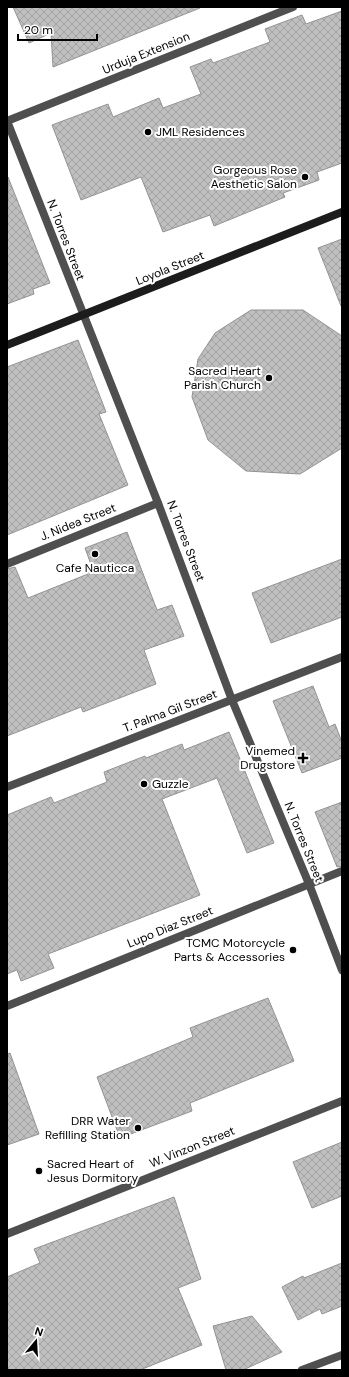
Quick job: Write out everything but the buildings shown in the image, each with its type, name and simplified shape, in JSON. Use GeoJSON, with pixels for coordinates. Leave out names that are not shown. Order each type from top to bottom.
{"type":"FeatureCollection","features":[{"type":"Feature","properties":{"kind":"main road","name":"Loyola Street"},"geometry":{"type":"LineString","coordinates":[[7,345],[342,212]]}},
{"type":"Feature","properties":{"kind":"street","name":"Urduja Extension"},"geometry":{"type":"LineString","coordinates":[[7,121],[293,7]]}},
{"type":"Feature","properties":{"kind":"street","name":"N. Torres Street"},"geometry":{"type":"LineString","coordinates":[[7,121],[158,503],[232,700],[309,884],[342,970]]}},
{"type":"Feature","properties":{"kind":"street","name":"J. Nidea Street"},"geometry":{"type":"LineString","coordinates":[[7,564],[158,503]]}},
{"type":"Feature","properties":{"kind":"street","name":"T. Palma Gil Street"},"geometry":{"type":"LineString","coordinates":[[7,787],[342,657]]}},
{"type":"Feature","properties":{"kind":"street","name":"Lupo Diaz Street"},"geometry":{"type":"LineString","coordinates":[[7,1006],[342,871]]}},
{"type":"Feature","properties":{"kind":"street","name":"W. Vinzon Street"},"geometry":{"type":"LineString","coordinates":[[7,1234],[342,1101]]}},
{"type":"Feature","properties":{"kind":"street"},"geometry":{"type":"LineString","coordinates":[[302,1370],[342,1355]]}},
{"type":"Feature","properties":{"kind":"place","name":"JML Residences"},"geometry":{"type":"Point","coordinates":[148,132]}},
{"type":"Feature","properties":{"kind":"place","name":"Gorgeous Rose Aesthetic Salon"},"geometry":{"type":"Point","coordinates":[305,177]}},
{"type":"Feature","properties":{"kind":"place","name":"Sacred Heart Parish Church"},"geometry":{"type":"Point","coordinates":[269,378]}},
{"type":"Feature","properties":{"kind":"place","name":"Cafe Nauticca"},"geometry":{"type":"Point","coordinates":[95,554]}},
{"type":"Feature","properties":{"kind":"place","name":"Vinemed Drugstore"},"geometry":{"type":"Point","coordinates":[303,758]}},
{"type":"Feature","properties":{"kind":"place","name":"Guzzle"},"geometry":{"type":"Point","coordinates":[144,784]}},
{"type":"Feature","properties":{"kind":"place","name":"TCMC Motorcycle Parts & Accessories"},"geometry":{"type":"Point","coordinates":[293,950]}},
{"type":"Feature","properties":{"kind":"place","name":"DRR Water Refilling Station"},"geometry":{"type":"Point","coordinates":[138,1128]}},
{"type":"Feature","properties":{"kind":"place","name":"Sacred Heart of Jesus Dormitory"},"geometry":{"type":"Point","coordinates":[39,1171]}}]}
